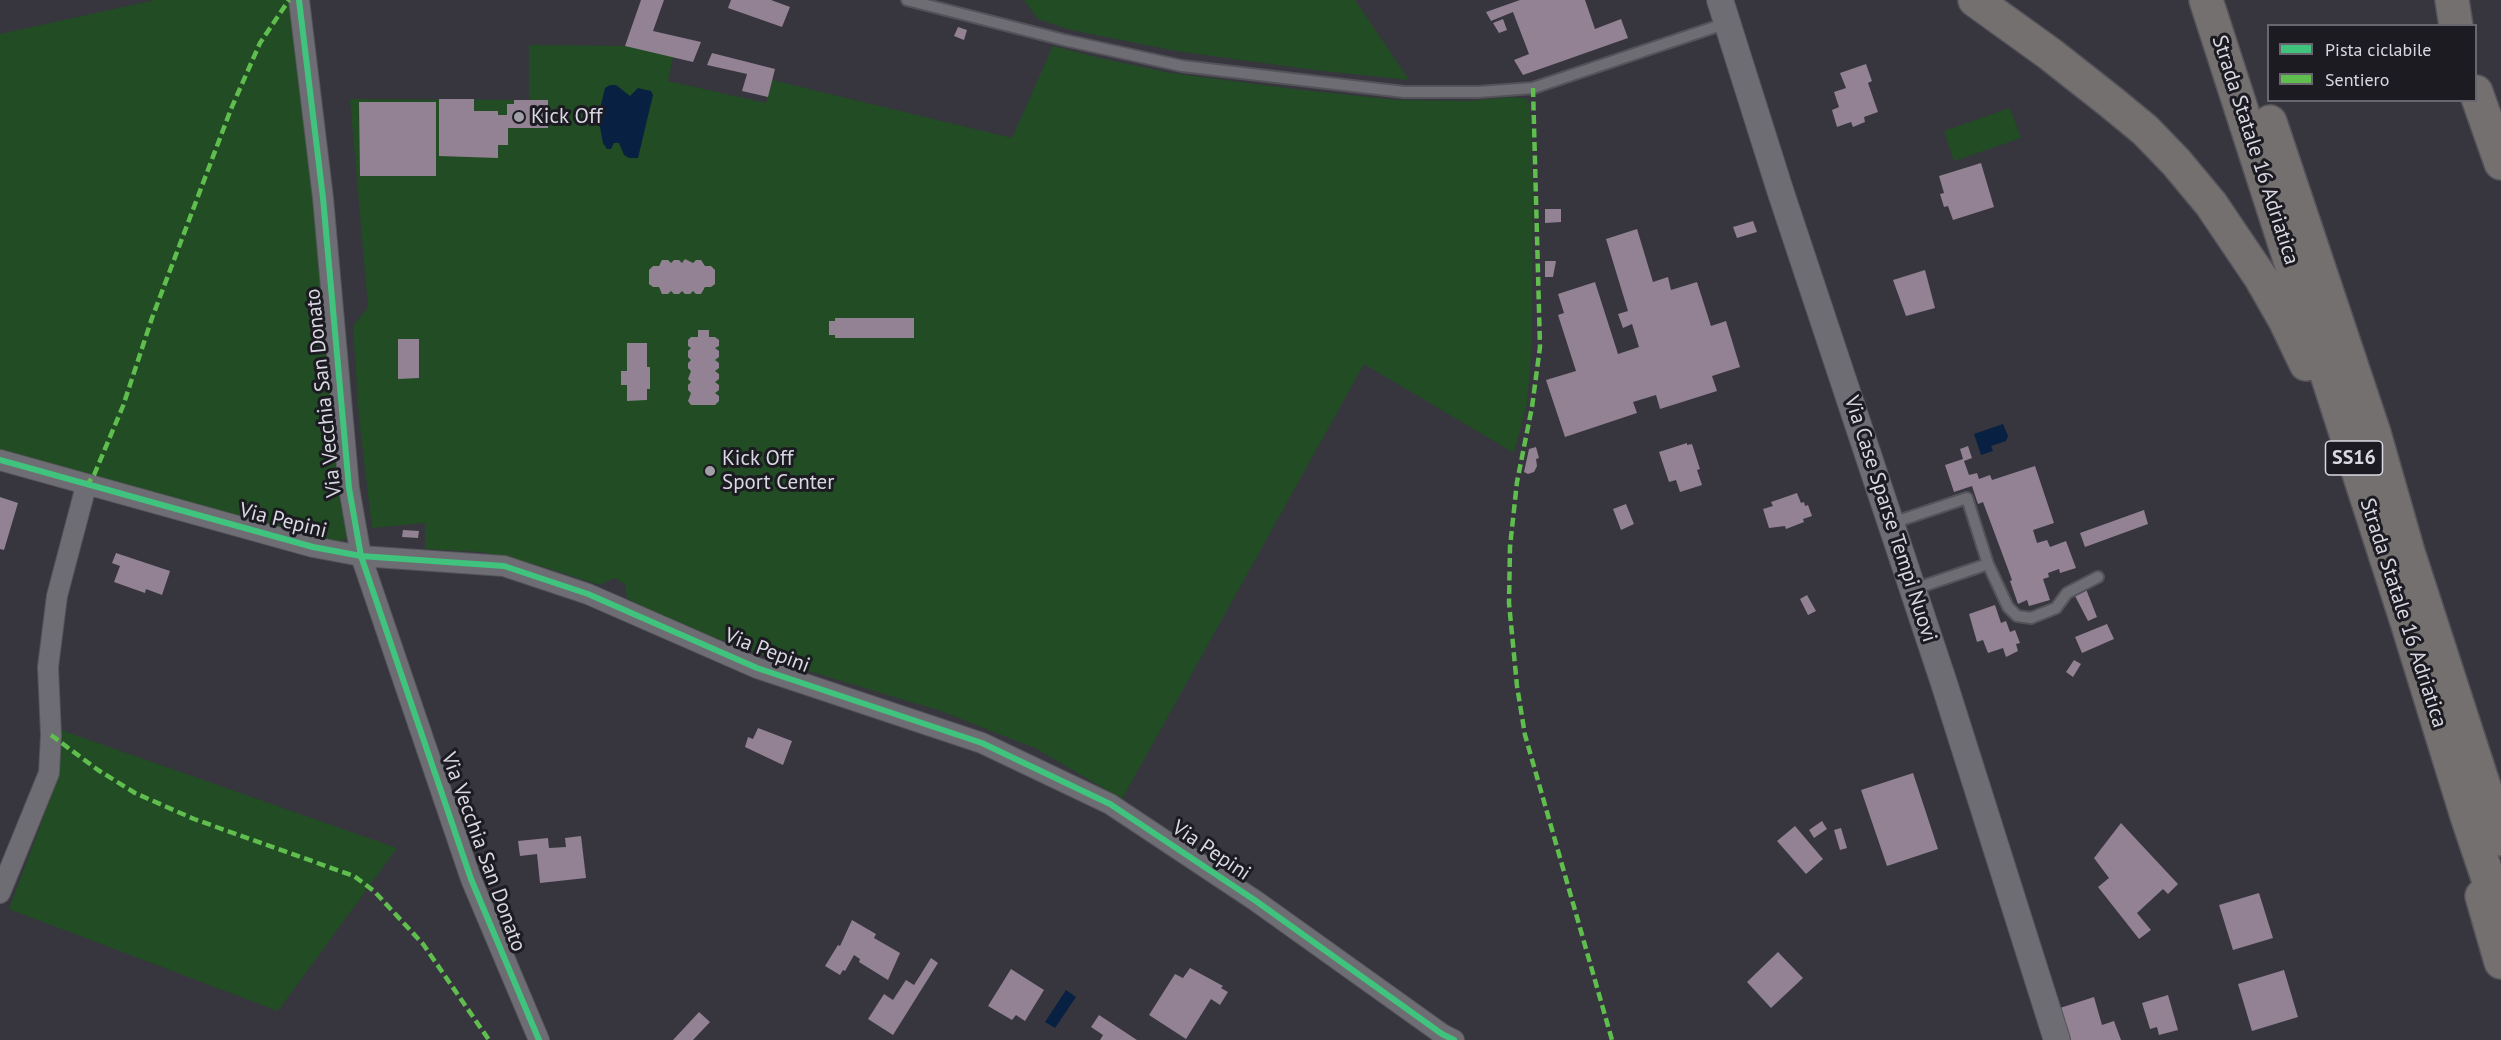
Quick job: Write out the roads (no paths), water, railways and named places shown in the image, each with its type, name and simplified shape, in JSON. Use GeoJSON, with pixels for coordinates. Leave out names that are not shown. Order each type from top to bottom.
{"type":"FeatureCollection","features":[{"type":"Feature","properties":{"kind":"highway"},"geometry":{"type":"LineString","coordinates":[[1975,0],[2050,54],[2145,130],[2176,162],[2211,204],[2261,278],[2305,360],[2369,551],[2407,622]]}},
{"type":"Feature","properties":{"kind":"highway","name":"Strada Statale 16 Adriatica"},"geometry":{"type":"LineString","coordinates":[[2206,0],[2501,917]]}},
{"type":"Feature","properties":{"kind":"highway","name":"Strada Statale 16 Adriatica"},"geometry":{"type":"LineString","coordinates":[[2229,0],[2374,433],[2408,552],[2501,839]]}},
{"type":"Feature","properties":{"kind":"highway"},"geometry":{"type":"LineString","coordinates":[[2452,0],[2456,24]]}},
{"type":"Feature","properties":{"kind":"highway"},"geometry":{"type":"LineString","coordinates":[[2477,97],[2501,163]]}},
{"type":"Feature","properties":{"kind":"highway"},"geometry":{"type":"LineString","coordinates":[[2467,816],[2465,839],[2501,962]]}},
{"type":"Feature","properties":{"kind":"street","name":"Via Vecchia San Donato"},"geometry":{"type":"LineString","coordinates":[[299,0],[323,198],[349,489],[361,556],[471,879],[539,1040]]}},
{"type":"Feature","properties":{"kind":"street","name":"Via Case Sparse Tempi Nuovi"},"geometry":{"type":"LineString","coordinates":[[1723,12],[1780,193],[1913,590],[2057,1040]]}},
{"type":"Feature","properties":{"kind":"street","name":"Via Pepini"},"geometry":{"type":"LineString","coordinates":[[0,460],[313,548],[361,556],[504,566],[588,594],[757,668],[982,743],[1110,804],[1256,901],[1442,1034],[1454,1040]]}},
{"type":"Feature","properties":{"kind":"street"},"geometry":{"type":"LineString","coordinates":[[0,893],[49,773],[51,735],[48,667],[57,596],[86,486]]}},
{"type":"Feature","properties":{"kind":"lane"},"geometry":{"type":"LineString","coordinates":[[907,0],[1064,40],[1182,66],[1404,92],[1478,92],[1533,88],[1723,12]]}},
{"type":"Feature","properties":{"kind":"lane"},"geometry":{"type":"LineString","coordinates":[[1891,523],[1967,498],[1988,564],[2008,607],[2017,616],[2031,618],[2056,608],[2067,593],[2098,577]]}},
{"type":"Feature","properties":{"kind":"lane"},"geometry":{"type":"LineString","coordinates":[[1913,590],[1988,564]]}},
{"type":"Feature","properties":{"kind":"water"},"geometry":{"type":"Polygon","coordinates":[[[616,85],[630,96],[638,88],[651,91],[653,95],[638,158],[629,158],[624,155],[619,143],[614,143],[611,149],[607,149],[603,143],[598,117],[605,88],[616,85]]]}},
{"type":"Feature","properties":{"kind":"water"},"geometry":{"type":"Polygon","coordinates":[[[2003,424],[2008,436],[2006,441],[1991,446],[1993,451],[1981,455],[1974,434],[2003,424]]]}},
{"type":"Feature","properties":{"kind":"water"},"geometry":{"type":"Polygon","coordinates":[[[1066,990],[1076,997],[1055,1028],[1045,1022],[1066,990]]]}},
{"type":"Feature","properties":{"kind":"place","name":"Kick Off"},"geometry":{"type":"Point","coordinates":[519,117]}},
{"type":"Feature","properties":{"kind":"place","name":"Kick Off Sport Center"},"geometry":{"type":"Point","coordinates":[710,471]}}]}
